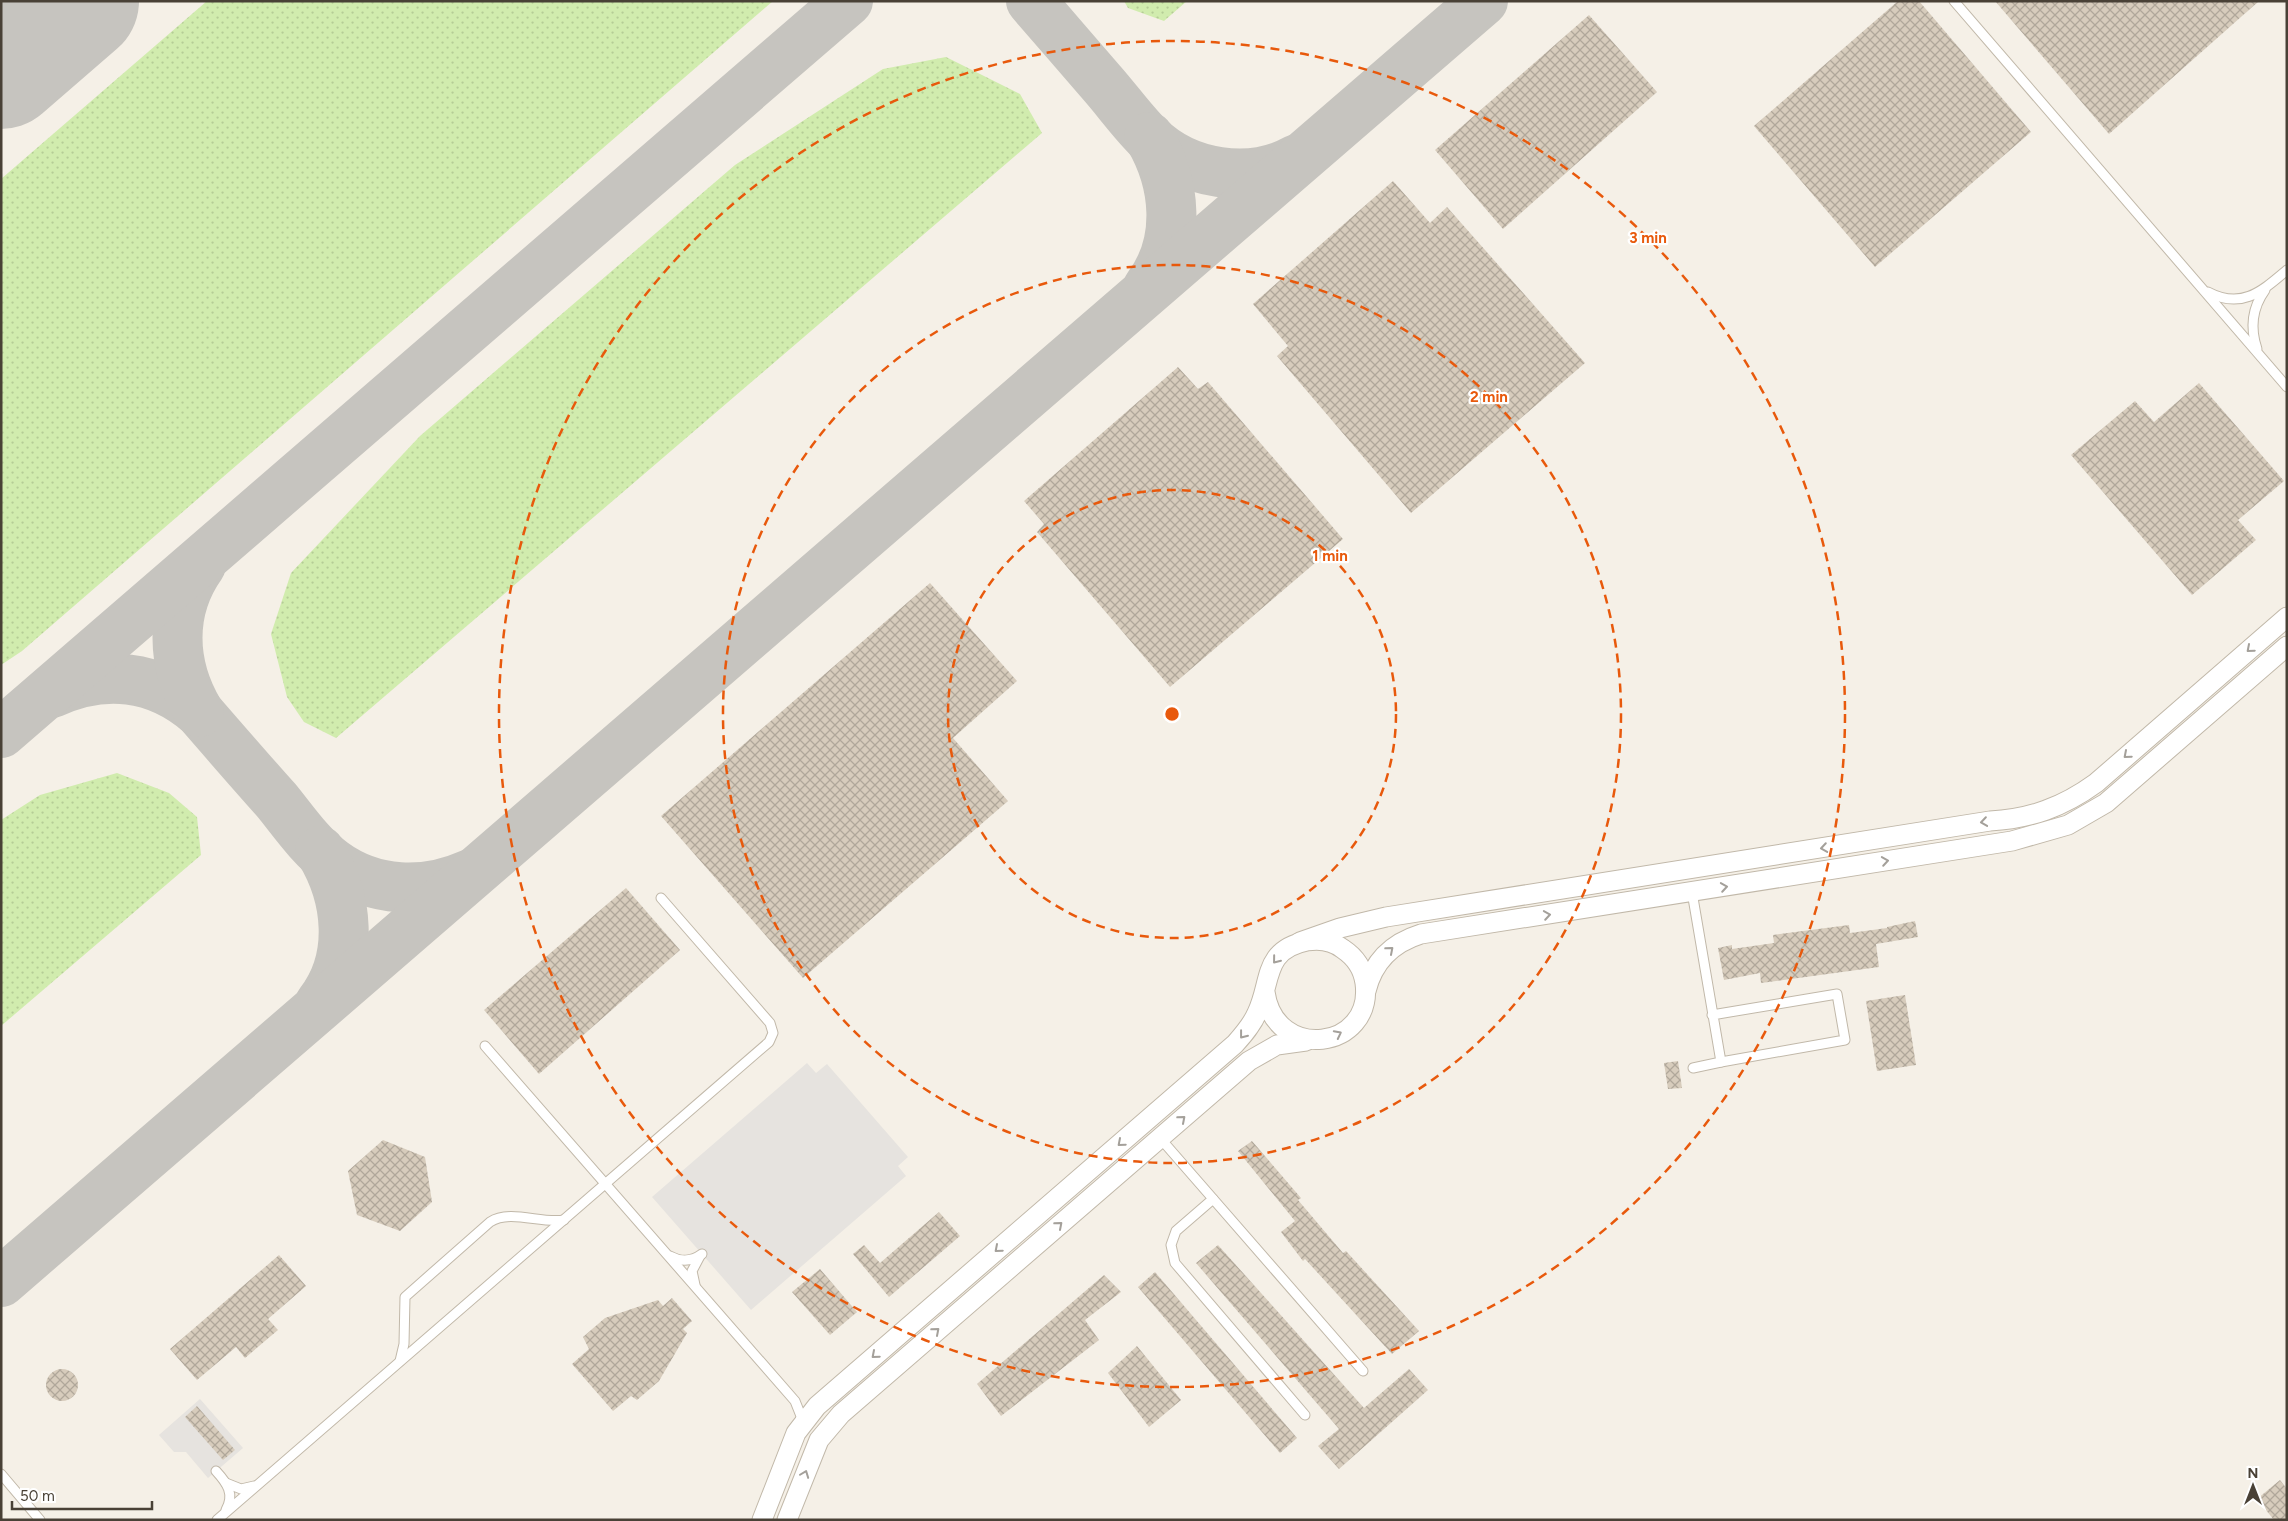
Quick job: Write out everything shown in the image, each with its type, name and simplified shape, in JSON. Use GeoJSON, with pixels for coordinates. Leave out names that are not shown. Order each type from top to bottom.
{"type":"FeatureCollection","features":[{"type":"Feature","properties":{"kind":"street"},"geometry":{"type":"LineString","coordinates":[[762,1520],[796,1433],[809,1415],[826,1397],[1235,1044],[1257,1014],[1265,992],[1266,979],[1278,956],[1288,948],[1340,928],[1386,917],[2007,820],[2041,813],[2070,800],[2096,782],[2287,617]]}},
{"type":"Feature","properties":{"kind":"street"},"geometry":{"type":"LineString","coordinates":[[787,1520],[819,1440],[833,1422],[1258,1055],[1288,1042],[1324,1040],[1338,1036],[1349,1028],[1358,1018],[1364,1005],[1366,991],[1373,970],[1398,944],[1410,938],[2012,841],[2068,825],[2106,803],[2287,646]]}},
{"type":"Feature","properties":{"kind":"street"},"geometry":{"type":"LineString","coordinates":[[1300,942],[1313,940],[1327,941],[1345,950],[1359,965],[1366,991]]}},
{"type":"Feature","properties":{"kind":"street"},"geometry":{"type":"LineString","coordinates":[[1265,992],[1271,1015],[1278,1025],[1299,1038],[1311,1040]]}},
{"type":"Feature","properties":{"kind":"street"},"geometry":{"type":"LineString","coordinates":[[847,1380],[860,1397]]}},
{"type":"Feature","properties":{"kind":"lane"},"geometry":{"type":"LineString","coordinates":[[1954,1],[2287,387]]}},
{"type":"Feature","properties":{"kind":"lane"},"geometry":{"type":"LineString","coordinates":[[2202,288],[2218,297],[2237,299],[2255,295],[2287,270]]}},
{"type":"Feature","properties":{"kind":"lane"},"geometry":{"type":"LineString","coordinates":[[2264,360],[2254,340],[2253,318],[2258,300],[2270,284]]}},
{"type":"Feature","properties":{"kind":"lane"},"geometry":{"type":"LineString","coordinates":[[1692,892],[1721,1062]]}},
{"type":"Feature","properties":{"kind":"lane"},"geometry":{"type":"LineString","coordinates":[[220,1517],[565,1220],[772,1038],[770,1023],[661,898]]}},
{"type":"Feature","properties":{"kind":"lane"},"geometry":{"type":"LineString","coordinates":[[1693,1068],[1845,1040],[1837,994],[1712,1015]]}},
{"type":"Feature","properties":{"kind":"lane"},"geometry":{"type":"LineString","coordinates":[[485,1046],[795,1401],[801,1416],[796,1433]]}},
{"type":"Feature","properties":{"kind":"lane"},"geometry":{"type":"LineString","coordinates":[[1160,1138],[1363,1371]]}},
{"type":"Feature","properties":{"kind":"lane"},"geometry":{"type":"LineString","coordinates":[[1213,1199],[1176,1231],[1171,1245],[1175,1263],[1304,1415]]}},
{"type":"Feature","properties":{"kind":"lane"},"geometry":{"type":"LineString","coordinates":[[400,1362],[404,1344],[404,1300],[407,1293],[490,1222],[505,1216],[547,1221],[565,1220]]}},
{"type":"Feature","properties":{"kind":"lane"},"geometry":{"type":"LineString","coordinates":[[532,1220],[539,1224],[542,1234],[536,1244]]}},
{"type":"Feature","properties":{"kind":"lane"},"geometry":{"type":"LineString","coordinates":[[666,1253],[677,1260],[683,1261],[696,1258],[702,1254],[694,1264],[692,1271],[697,1289]]}},
{"type":"Feature","properties":{"kind":"lane"},"geometry":{"type":"LineString","coordinates":[[404,1329],[413,1340],[426,1340]]}},
{"type":"Feature","properties":{"kind":"lane"},"geometry":{"type":"LineString","coordinates":[[795,1401],[811,1404],[826,1397]]}},
{"type":"Feature","properties":{"kind":"lane"},"geometry":{"type":"LineString","coordinates":[[216,1471],[229,1485],[241,1489],[258,1485]]}},
{"type":"Feature","properties":{"kind":"lane"},"geometry":{"type":"LineString","coordinates":[[1,1474],[40,1520]]}},
{"type":"Feature","properties":{"kind":"lane"},"geometry":{"type":"LineString","coordinates":[[220,1517],[230,1504],[231,1497],[224,1481]]}},
{"type":"Feature","properties":{"kind":"green space"},"geometry":{"type":"Polygon","coordinates":[[[207,1],[773,1],[22,651],[1,665],[1,179],[207,1]]]}},
{"type":"Feature","properties":{"kind":"green space"},"geometry":{"type":"Polygon","coordinates":[[[1124,1],[1187,1],[1164,21],[1128,8],[1124,1]]]}},
{"type":"Feature","properties":{"kind":"green space"},"geometry":{"type":"Polygon","coordinates":[[[946,57],[1020,94],[1042,133],[336,738],[304,722],[287,697],[271,634],[291,573],[420,436],[735,165],[883,69],[946,57]]]}},
{"type":"Feature","properties":{"kind":"green space"},"geometry":{"type":"Polygon","coordinates":[[[117,773],[169,793],[197,817],[201,855],[1,1026],[1,820],[40,795],[117,773]]]}},
{"type":"Feature","properties":{"kind":"shaded area"},"geometry":{"type":"Polygon","coordinates":[[[807,1063],[816,1073],[827,1064],[908,1157],[898,1166],[906,1176],[751,1310],[652,1197],[807,1063]]]}},
{"type":"Feature","properties":{"kind":"shaded area"},"geometry":{"type":"Polygon","coordinates":[[[200,1399],[243,1448],[208,1478],[186,1452],[174,1452],[159,1435],[200,1399]]]}},
{"type":"Feature","properties":{"kind":"building"},"geometry":{"type":"Polygon","coordinates":[[[1898,1],[1919,1],[2031,132],[1875,267],[1754,126],[1898,1]]]}},
{"type":"Feature","properties":{"kind":"building"},"geometry":{"type":"Polygon","coordinates":[[[1995,1],[2259,1],[2109,134],[1995,1]]]}},
{"type":"Feature","properties":{"kind":"building"},"geometry":{"type":"Polygon","coordinates":[[[1589,15],[1657,92],[1503,229],[1435,150],[1589,15]]]}},
{"type":"Feature","properties":{"kind":"building"},"geometry":{"type":"Polygon","coordinates":[[[1393,181],[1430,223],[1447,207],[1585,363],[1411,513],[1277,356],[1288,346],[1253,304],[1393,181]]]}},
{"type":"Feature","properties":{"kind":"building"},"geometry":{"type":"Polygon","coordinates":[[[1178,367],[1198,389],[1208,382],[1343,539],[1170,687],[1037,532],[1044,524],[1024,501],[1178,367]]]}},
{"type":"Feature","properties":{"kind":"building"},"geometry":{"type":"Polygon","coordinates":[[[2199,383],[2284,481],[2238,520],[2256,540],[2192,595],[2071,455],[2135,401],[2154,422],[2199,383]]]}},
{"type":"Feature","properties":{"kind":"building"},"geometry":{"type":"Polygon","coordinates":[[[930,583],[1017,681],[953,738],[1008,801],[803,978],[661,816],[930,583]]]}},
{"type":"Feature","properties":{"kind":"building"},"geometry":{"type":"Polygon","coordinates":[[[626,888],[680,950],[539,1074],[484,1010],[626,888]]]}},
{"type":"Feature","properties":{"kind":"building"},"geometry":{"type":"Polygon","coordinates":[[[1915,921],[1918,937],[1876,944],[1879,967],[1761,983],[1760,973],[1724,980],[1718,948],[1732,945],[1732,949],[1774,943],[1773,935],[1849,925],[1850,933],[1887,928],[1915,921]]]}},
{"type":"Feature","properties":{"kind":"building"},"geometry":{"type":"Polygon","coordinates":[[[1905,995],[1916,1065],[1877,1071],[1866,1001],[1905,995]]]}},
{"type":"Feature","properties":{"kind":"building"},"geometry":{"type":"Polygon","coordinates":[[[1678,1061],[1682,1088],[1668,1089],[1664,1063],[1678,1061]]]}},
{"type":"Feature","properties":{"kind":"building"},"geometry":{"type":"Polygon","coordinates":[[[383,1140],[425,1157],[432,1202],[400,1231],[357,1215],[348,1171],[383,1140]]]}},
{"type":"Feature","properties":{"kind":"building"},"geometry":{"type":"Polygon","coordinates":[[[1252,1141],[1301,1198],[1298,1200],[1343,1253],[1346,1251],[1419,1331],[1392,1354],[1305,1259],[1303,1261],[1281,1232],[1295,1221],[1238,1151],[1252,1141]]]}},
{"type":"Feature","properties":{"kind":"building"},"geometry":{"type":"Polygon","coordinates":[[[939,1212],[960,1236],[889,1297],[853,1254],[864,1245],[880,1263],[939,1212]]]}},
{"type":"Feature","properties":{"kind":"building"},"geometry":{"type":"Polygon","coordinates":[[[1218,1245],[1364,1408],[1409,1369],[1428,1390],[1339,1469],[1318,1446],[1339,1429],[1196,1263],[1218,1245]]]}},
{"type":"Feature","properties":{"kind":"building"},"geometry":{"type":"Polygon","coordinates":[[[279,1255],[306,1286],[268,1319],[278,1330],[245,1358],[236,1347],[197,1380],[170,1349],[279,1255]]]}},
{"type":"Feature","properties":{"kind":"building"},"geometry":{"type":"Polygon","coordinates":[[[820,1269],[857,1312],[830,1335],[792,1292],[820,1269]]]}},
{"type":"Feature","properties":{"kind":"building"},"geometry":{"type":"Polygon","coordinates":[[[1155,1272],[1297,1438],[1280,1453],[1138,1287],[1155,1272]]]}},
{"type":"Feature","properties":{"kind":"building"},"geometry":{"type":"Polygon","coordinates":[[[1104,1275],[1121,1292],[1085,1320],[1099,1340],[1001,1416],[977,1384],[1104,1275]]]}},
{"type":"Feature","properties":{"kind":"building"},"geometry":{"type":"Polygon","coordinates":[[[672,1298],[692,1321],[683,1329],[687,1333],[659,1381],[637,1400],[631,1396],[613,1411],[572,1364],[589,1349],[583,1337],[605,1318],[658,1300],[663,1306],[672,1298]]]}},
{"type":"Feature","properties":{"kind":"building"},"geometry":{"type":"Polygon","coordinates":[[[1137,1346],[1181,1400],[1149,1427],[1108,1373],[1137,1346]]]}},
{"type":"Feature","properties":{"kind":"building"},"geometry":{"type":"Polygon","coordinates":[[[62,1369],[74,1373],[78,1385],[74,1397],[62,1401],[50,1397],[46,1385],[50,1373],[62,1369]]]}},
{"type":"Feature","properties":{"kind":"building"},"geometry":{"type":"Polygon","coordinates":[[[197,1406],[235,1450],[223,1460],[185,1417],[197,1406]]]}},
{"type":"Feature","properties":{"kind":"building"},"geometry":{"type":"Polygon","coordinates":[[[2280,1480],[2287,1489],[2287,1520],[2274,1520],[2257,1499],[2280,1480]]]}},
{"type":"Feature","properties":{"kind":"taxiway"},"geometry":{"type":"LineString","coordinates":[[1,733],[848,1]]}},
{"type":"Feature","properties":{"kind":"taxiway"},"geometry":{"type":"LineString","coordinates":[[1031,1],[1136,124],[1163,150],[1199,168],[1219,172],[1259,172],[1279,167],[1297,159]]}},
{"type":"Feature","properties":{"kind":"taxiway"},"geometry":{"type":"LineString","coordinates":[[1,1282],[1483,1]]}},
{"type":"Feature","properties":{"kind":"taxiway"},"geometry":{"type":"LineString","coordinates":[[1148,287],[1159,270],[1166,251],[1170,232],[1171,212],[1170,193],[1165,174],[1149,137]]}},
{"type":"Feature","properties":{"kind":"taxiway"},"geometry":{"type":"LineString","coordinates":[[199,712],[183,676],[178,638],[183,600],[201,565]]}},
{"type":"Feature","properties":{"kind":"taxiway"},"geometry":{"type":"LineString","coordinates":[[52,693],[71,685],[110,679],[147,683],[165,690],[199,712],[277,801],[310,842],[325,857],[349,873],[382,885],[400,887],[435,885],[453,881],[470,874]]}},
{"type":"Feature","properties":{"kind":"taxiway"},"geometry":{"type":"LineString","coordinates":[[320,851],[337,888],[342,907],[344,927],[339,967],[320,1003]]}},
{"type":"Feature","properties":{"kind":"runway"},"geometry":{"type":"LineString","coordinates":[[1,66],[76,1]]}}]}
